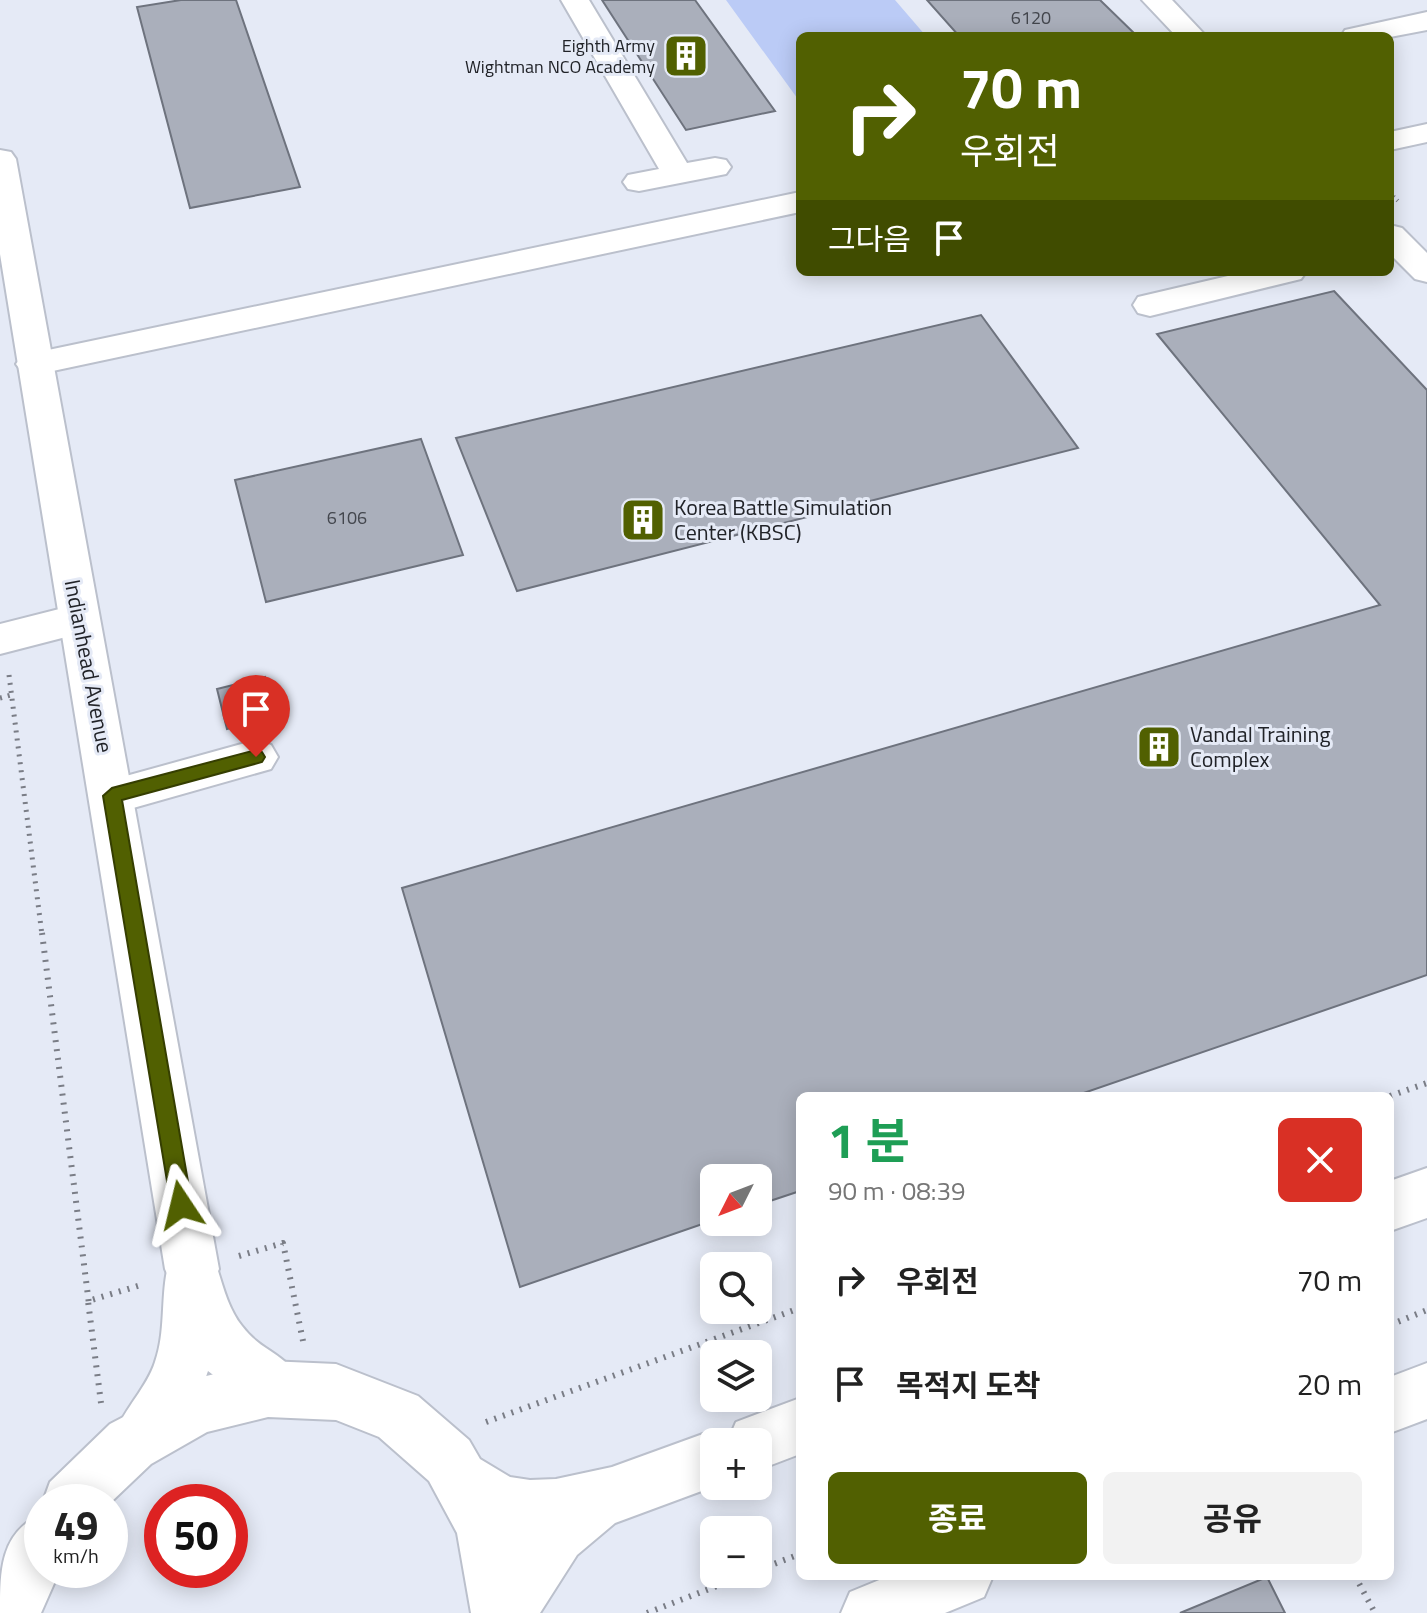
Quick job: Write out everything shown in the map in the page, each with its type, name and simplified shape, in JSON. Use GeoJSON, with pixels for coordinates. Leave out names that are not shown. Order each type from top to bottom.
{"type":"FeatureCollection","features":[{"type":"Feature","properties":{"kind":"main road"},"geometry":{"type":"LineString","coordinates":[[575,0],[678,174]]}},
{"type":"Feature","properties":{"kind":"main road"},"geometry":{"type":"LineString","coordinates":[[1156,0],[1188,32]]}},
{"type":"Feature","properties":{"kind":"main road"},"geometry":{"type":"LineString","coordinates":[[1374,32],[1427,21]]}},
{"type":"Feature","properties":{"kind":"main road"},"geometry":{"type":"LineString","coordinates":[[1394,140],[1427,133]]}},
{"type":"Feature","properties":{"kind":"main road","name":"Indianhead Avenue"},"geometry":{"type":"LineString","coordinates":[[0,159],[192,1269]]}},
{"type":"Feature","properties":{"kind":"main road"},"geometry":{"type":"LineString","coordinates":[[639,182],[715,167]]}},
{"type":"Feature","properties":{"kind":"main road"},"geometry":{"type":"LineString","coordinates":[[34,364],[796,203]]}},
{"type":"Feature","properties":{"kind":"main road"},"geometry":{"type":"LineString","coordinates":[[1394,244],[1427,272]]}},
{"type":"Feature","properties":{"kind":"main road"},"geometry":{"type":"LineString","coordinates":[[1150,305],[1272,276]]}},
{"type":"Feature","properties":{"kind":"main road"},"geometry":{"type":"LineString","coordinates":[[2,638],[79,619]]}},
{"type":"Feature","properties":{"kind":"main road"},"geometry":{"type":"LineString","coordinates":[[112,796],[256,757]]}},
{"type":"Feature","properties":{"kind":"main road"},"geometry":{"type":"LineString","coordinates":[[1394,1205],[1427,1193]]}},
{"type":"Feature","properties":{"kind":"main road"},"geometry":{"type":"LineString","coordinates":[[86,1484],[100,1469],[123,1426],[179,1377],[191,1329],[192,1269]]}},
{"type":"Feature","properties":{"kind":"main road"},"geometry":{"type":"LineString","coordinates":[[192,1269],[211,1331],[231,1358],[275,1387]]}},
{"type":"Feature","properties":{"kind":"main road"},"geometry":{"type":"LineString","coordinates":[[123,1426],[176,1414],[208,1400],[275,1387],[338,1392],[381,1407],[426,1437],[463,1481],[488,1537],[501,1613]]}},
{"type":"Feature","properties":{"kind":"main road"},"geometry":{"type":"LineString","coordinates":[[1394,1403],[1427,1391]]}},
{"type":"Feature","properties":{"kind":"main road"},"geometry":{"type":"LineString","coordinates":[[772,1436],[796,1427]]}},
{"type":"Feature","properties":{"kind":"main road"},"geometry":{"type":"LineString","coordinates":[[463,1481],[506,1505],[544,1508],[597,1501],[700,1463]]}},
{"type":"Feature","properties":{"kind":"main road"},"geometry":{"type":"LineString","coordinates":[[507,1613],[532,1568],[556,1534],[597,1501]]}},
{"type":"Feature","properties":{"kind":"main road"},"geometry":{"type":"LineString","coordinates":[[11,1613],[24,1578]]}},
{"type":"Feature","properties":{"kind":"main road"},"geometry":{"type":"LineString","coordinates":[[871,1613],[953,1580]]}},
{"type":"Feature","properties":{"kind":"path"},"geometry":{"type":"LineString","coordinates":[[2,638],[123,1426]]}},
{"type":"Feature","properties":{"kind":"path"},"geometry":{"type":"LineString","coordinates":[[0,698],[11,695]]}},
{"type":"Feature","properties":{"kind":"path"},"geometry":{"type":"LineString","coordinates":[[1394,1095],[1427,1083]]}},
{"type":"Feature","properties":{"kind":"path"},"geometry":{"type":"LineString","coordinates":[[1394,1323],[1427,1310]]}},
{"type":"Feature","properties":{"kind":"path"},"geometry":{"type":"LineString","coordinates":[[772,1565],[796,1556]]}},
{"type":"Feature","properties":{"kind":"path"},"geometry":{"type":"LineString","coordinates":[[1357,1580],[1375,1613]]}},
{"type":"Feature","properties":{"kind":"path"},"geometry":{"type":"LineString","coordinates":[[647,1613],[712,1588]]}},
{"type":"Feature","properties":{"kind":"shaded area"},"geometry":{"type":"Polygon","coordinates":[[[726,0],[895,0],[923,32],[796,32],[796,96],[726,0]]]}},
{"type":"Feature","properties":{"kind":"building"},"geometry":{"type":"Polygon","coordinates":[[[181,0],[236,0],[300,187],[190,208],[137,7],[181,0]]]}},
{"type":"Feature","properties":{"kind":"building","name":"Eighth Army Wightman NCO Academy"},"geometry":{"type":"Polygon","coordinates":[[[602,0],[695,0],[775,111],[686,130],[602,0]]]}},
{"type":"Feature","properties":{"kind":"building"},"geometry":{"type":"Polygon","coordinates":[[[927,0],[1100,0],[1133,32],[955,32],[927,0]]]}},
{"type":"Feature","properties":{"kind":"building","name":"Vandal Training Complex"},"geometry":{"type":"Polygon","coordinates":[[[1334,291],[1427,390],[1427,975],[1087,1092],[796,1092],[796,1192],[772,1200],[772,1164],[700,1164],[700,1225],[520,1287],[402,888],[1380,605],[1157,334],[1334,291]]]}},
{"type":"Feature","properties":{"kind":"building","name":"Korea Battle Simulation Center (KBSC)"},"geometry":{"type":"Polygon","coordinates":[[[981,315],[1078,448],[517,591],[456,438],[981,315]]]}},
{"type":"Feature","properties":{"kind":"building"},"geometry":{"type":"Polygon","coordinates":[[[421,439],[463,555],[266,602],[235,480],[421,439]]]}},
{"type":"Feature","properties":{"kind":"building"},"geometry":{"type":"Polygon","coordinates":[[[265,677],[274,717],[227,729],[217,689],[265,677]]]}},
{"type":"Feature","properties":{"kind":"building"},"geometry":{"type":"Polygon","coordinates":[[[1260,1580],[1268,1580],[1285,1613],[1180,1613],[1260,1580]]]}},
{"type":"Feature","properties":{"kind":"place","name":"Eighth Army Wightman NCO Academy"},"geometry":{"type":"Point","coordinates":[686,56]}},
{"type":"Feature","properties":{"kind":"place","name":"Korea Battle Simulation Center (KBSC)"},"geometry":{"type":"Point","coordinates":[643,520]}},
{"type":"Feature","properties":{"kind":"place","name":"Vandal Training Complex"},"geometry":{"type":"Point","coordinates":[1159,747]}},
{"type":"Feature","properties":{"kind":"route"},"geometry":{"type":"LineString","coordinates":[[181,1205],[112,796],[256,757]]}}]}
